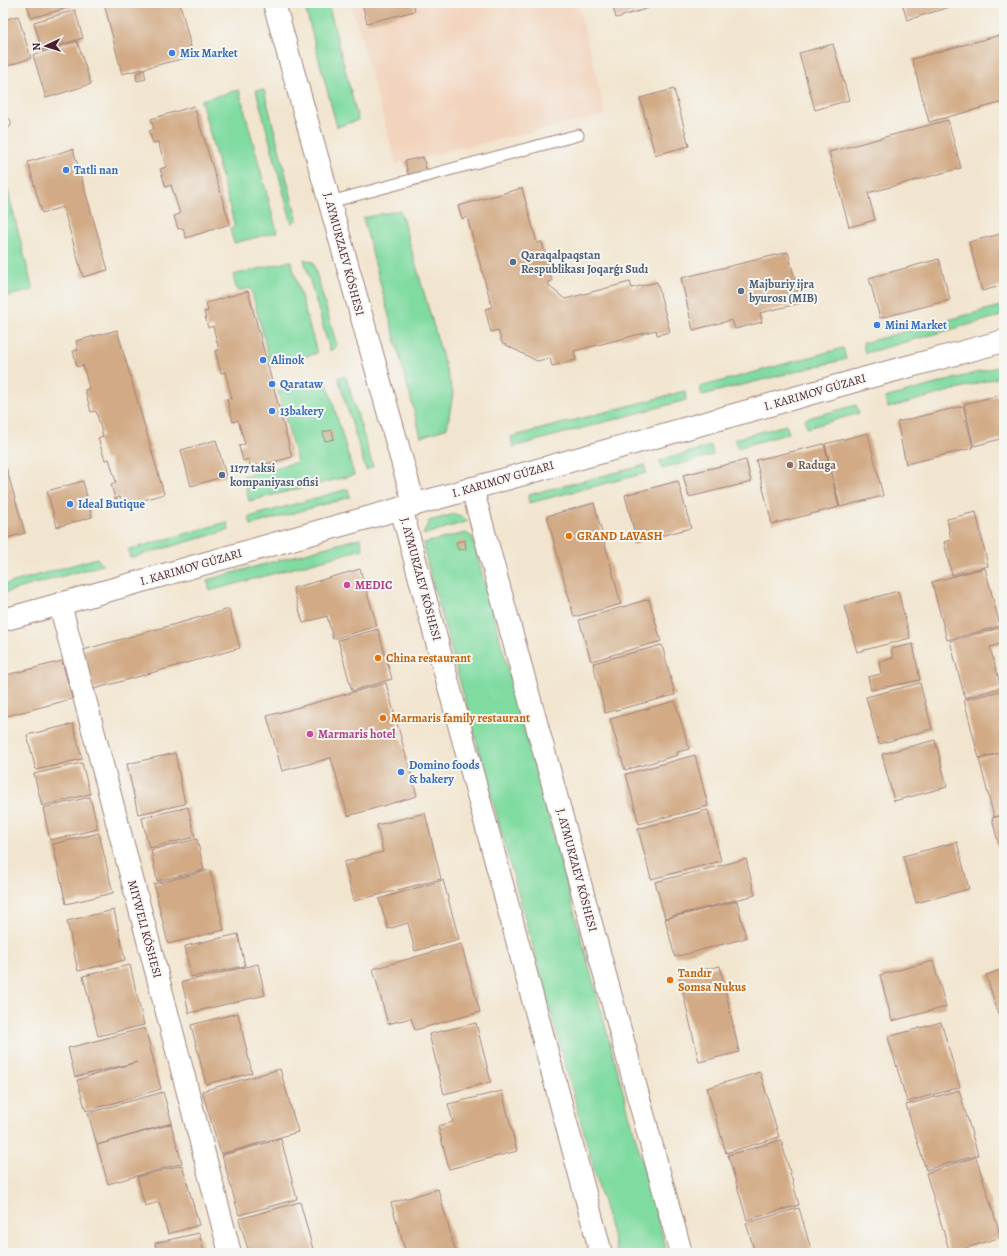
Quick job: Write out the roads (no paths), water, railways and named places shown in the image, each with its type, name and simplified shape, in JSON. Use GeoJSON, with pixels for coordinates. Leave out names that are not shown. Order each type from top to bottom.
{"type":"FeatureCollection","features":[{"type":"Feature","properties":{"kind":"street","name":"J. AYMURZAEV KÓSHESI"},"geometry":{"type":"LineString","coordinates":[[274,3],[330,202],[407,506],[601,1253]]}},
{"type":"Feature","properties":{"kind":"street"},"geometry":{"type":"LineString","coordinates":[[3,620],[862,379],[1004,341]]}},
{"type":"Feature","properties":{"kind":"street","name":"J. AYMURZAEV KÓSHESI"},"geometry":{"type":"LineString","coordinates":[[472,488],[681,1253]]}},
{"type":"Feature","properties":{"kind":"street","name":"MIYWELI KÓSHESI"},"geometry":{"type":"LineString","coordinates":[[60,604],[230,1253]]}},
{"type":"Feature","properties":{"kind":"lane"},"geometry":{"type":"LineString","coordinates":[[330,202],[578,135]]}},
{"type":"Feature","properties":{"kind":"place","name":"Mix Market"},"geometry":{"type":"Point","coordinates":[172,53]}},
{"type":"Feature","properties":{"kind":"place","name":"Tatli nan"},"geometry":{"type":"Point","coordinates":[66,170]}},
{"type":"Feature","properties":{"kind":"place","name":"Qaraqalpaqstan Respublikası Joqarǵı Sudı"},"geometry":{"type":"Point","coordinates":[513,262]}},
{"type":"Feature","properties":{"kind":"place","name":"Majburiy ijra byurosı (MIB)"},"geometry":{"type":"Point","coordinates":[741,291]}},
{"type":"Feature","properties":{"kind":"place","name":"Mini Market"},"geometry":{"type":"Point","coordinates":[877,325]}},
{"type":"Feature","properties":{"kind":"place","name":"Alinok"},"geometry":{"type":"Point","coordinates":[263,360]}},
{"type":"Feature","properties":{"kind":"place","name":"Qarataw"},"geometry":{"type":"Point","coordinates":[272,384]}},
{"type":"Feature","properties":{"kind":"place","name":"13bakery"},"geometry":{"type":"Point","coordinates":[272,411]}},
{"type":"Feature","properties":{"kind":"place","name":"Raduga"},"geometry":{"type":"Point","coordinates":[790,465]}},
{"type":"Feature","properties":{"kind":"place","name":"1177 taksi kompaniyası ofisi"},"geometry":{"type":"Point","coordinates":[222,475]}},
{"type":"Feature","properties":{"kind":"place","name":"Ideal Butique"},"geometry":{"type":"Point","coordinates":[70,504]}},
{"type":"Feature","properties":{"kind":"place","name":"GRAND LAVASH"},"geometry":{"type":"Point","coordinates":[569,536]}},
{"type":"Feature","properties":{"kind":"place","name":"MEDIC"},"geometry":{"type":"Point","coordinates":[347,585]}},
{"type":"Feature","properties":{"kind":"place","name":"China restaurant"},"geometry":{"type":"Point","coordinates":[378,658]}},
{"type":"Feature","properties":{"kind":"place","name":"Marmaris family restaurant"},"geometry":{"type":"Point","coordinates":[383,718]}},
{"type":"Feature","properties":{"kind":"place","name":"Marmaris hotel"},"geometry":{"type":"Point","coordinates":[310,734]}},
{"type":"Feature","properties":{"kind":"place","name":"Domino foods & bakery"},"geometry":{"type":"Point","coordinates":[401,772]}},
{"type":"Feature","properties":{"kind":"place","name":"Tandır Somsa Nukus"},"geometry":{"type":"Point","coordinates":[670,980]}}]}
